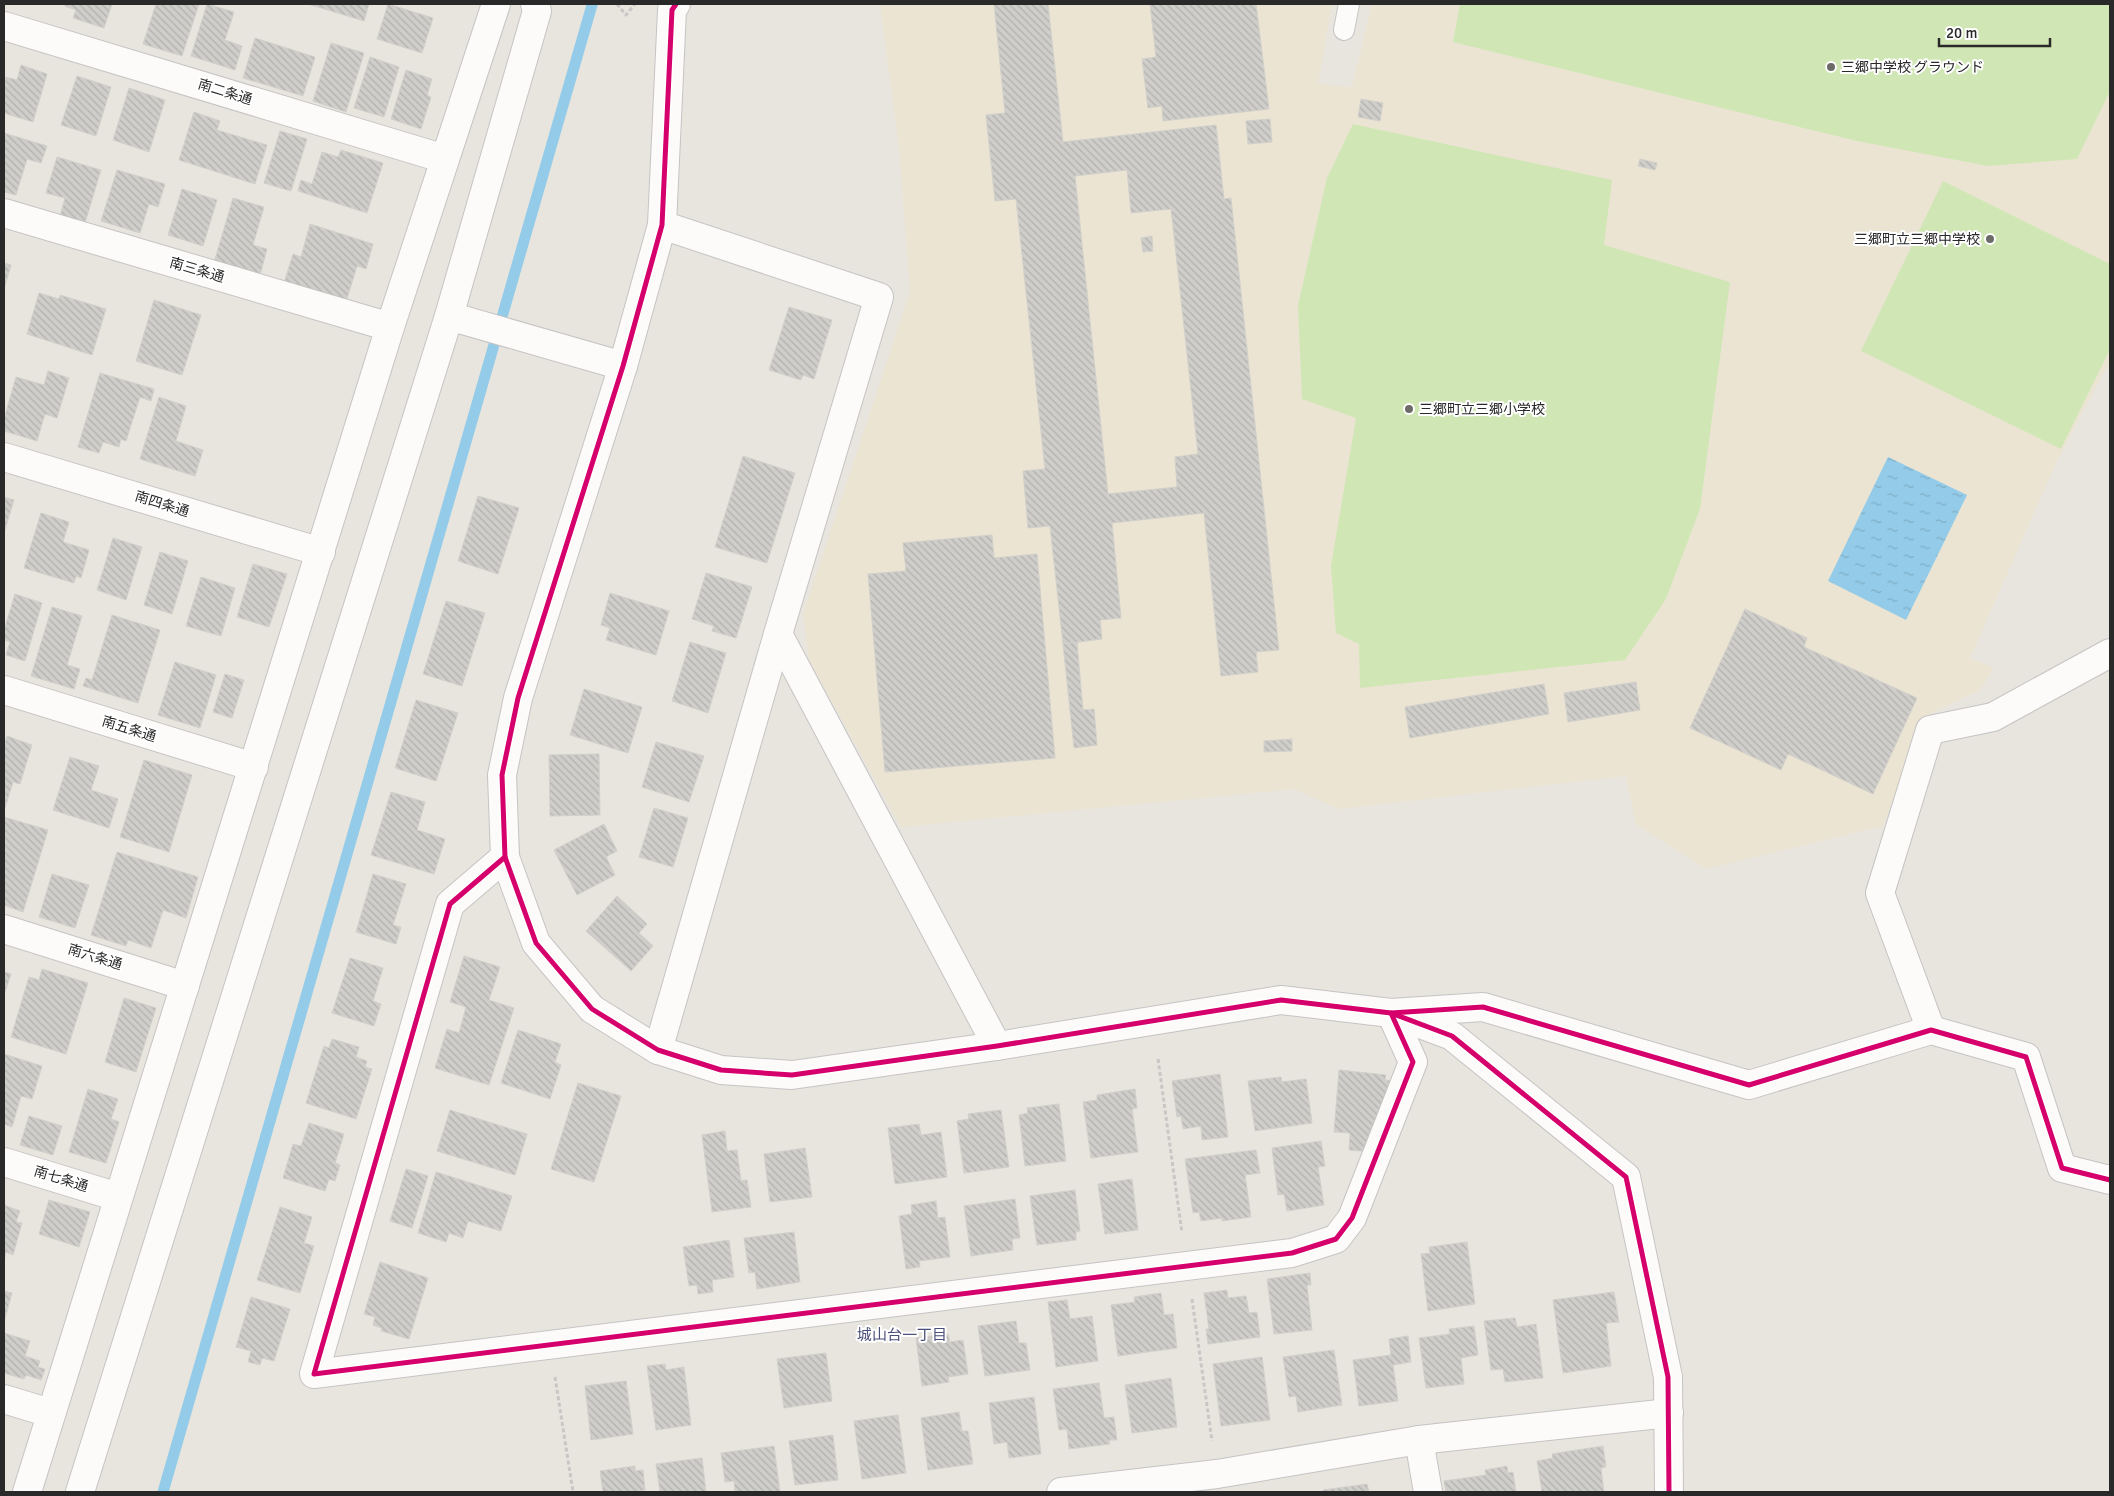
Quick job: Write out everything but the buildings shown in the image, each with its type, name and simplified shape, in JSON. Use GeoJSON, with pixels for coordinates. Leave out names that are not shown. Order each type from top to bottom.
{"type":"FeatureCollection","features":[{"type":"Feature","properties":{"kind":"street"},"geometry":{"type":"LineString","coordinates":[[26,1492],[186,986],[390,328],[496,4]]}},
{"type":"Feature","properties":{"kind":"street"},"geometry":{"type":"LineString","coordinates":[[80,1492],[462,319],[537,11],[535,4]]}},
{"type":"Feature","properties":{"kind":"street"},"geometry":{"type":"LineString","coordinates":[[676,4],[672,10],[662,225],[623,366],[518,698],[502,775],[505,857],[536,943],[592,1008],[658,1050],[721,1070],[792,1074],[997,1046],[1281,1000],[1391,1013],[1483,1007],[1749,1085],[1932,1030],[2026,1057],[2062,1168],[2110,1180]]}},
{"type":"Feature","properties":{"kind":"street","name":"南二条通"},"geometry":{"type":"LineString","coordinates":[[4,26],[446,159]]}},
{"type":"Feature","properties":{"kind":"street","name":"南三条通"},"geometry":{"type":"LineString","coordinates":[[4,213],[390,328]]}},
{"type":"Feature","properties":{"kind":"street"},"geometry":{"type":"LineString","coordinates":[[658,1050],[778,634],[879,297],[662,225]]}},
{"type":"Feature","properties":{"kind":"street"},"geometry":{"type":"LineString","coordinates":[[462,319],[623,366]]}},
{"type":"Feature","properties":{"kind":"street","name":"南四条通"},"geometry":{"type":"LineString","coordinates":[[4,457],[321,552]]}},
{"type":"Feature","properties":{"kind":"street"},"geometry":{"type":"LineString","coordinates":[[778,634],[997,1046]]}},
{"type":"Feature","properties":{"kind":"street"},"geometry":{"type":"LineString","coordinates":[[1932,1030],[1880,893],[1930,730],[1993,717],[2110,653]]}},
{"type":"Feature","properties":{"kind":"street","name":"南五条通"},"geometry":{"type":"LineString","coordinates":[[4,690],[254,767]]}},
{"type":"Feature","properties":{"kind":"street"},"geometry":{"type":"LineString","coordinates":[[505,857],[450,904],[314,1374],[1292,1253],[1336,1239],[1352,1218],[1413,1062],[1391,1013]]}},
{"type":"Feature","properties":{"kind":"street","name":"南六条通"},"geometry":{"type":"LineString","coordinates":[[4,929],[186,986]]}},
{"type":"Feature","properties":{"kind":"street"},"geometry":{"type":"LineString","coordinates":[[1391,1013],[1452,1036],[1626,1177],[1668,1377],[1669,1492]]}},
{"type":"Feature","properties":{"kind":"street","name":"南七条通"},"geometry":{"type":"LineString","coordinates":[[4,1162],[118,1197]]}},
{"type":"Feature","properties":{"kind":"street"},"geometry":{"type":"LineString","coordinates":[[4,1398],[50,1413]]}},
{"type":"Feature","properties":{"kind":"street"},"geometry":{"type":"LineString","coordinates":[[1061,1492],[1218,1483],[1419,1440],[1669,1413]]}},
{"type":"Feature","properties":{"kind":"street"},"geometry":{"type":"LineString","coordinates":[[1419,1440],[1428,1492]]}},
{"type":"Feature","properties":{"kind":"lane"},"geometry":{"type":"LineString","coordinates":[[1344,30],[1349,4]]}},
{"type":"Feature","properties":{"kind":"path"},"geometry":{"type":"LineString","coordinates":[[617,4],[626,15],[635,4]]}},
{"type":"Feature","properties":{"kind":"path"},"geometry":{"type":"LineString","coordinates":[[1158,1059],[1218,1483]]}},
{"type":"Feature","properties":{"kind":"path"},"geometry":{"type":"LineString","coordinates":[[549,1344],[573,1492]]}},
{"type":"Feature","properties":{"kind":"shaded area","name":"三郷町立三郷小学校"},"geometry":{"type":"Polygon","coordinates":[[[880,4],[1332,4],[1318,84],[1352,87],[1372,4],[2110,4],[2110,361],[2057,461],[1970,658],[1994,668],[1980,690],[1923,717],[1883,826],[1706,869],[1636,824],[1626,776],[1339,809],[1294,789],[901,827],[809,660],[803,614],[910,292],[899,148],[880,4]]]}},
{"type":"Feature","properties":{"kind":"green space","name":"三郷中学校 グラウンド"},"geometry":{"type":"Polygon","coordinates":[[[1460,4],[2110,4],[2110,91],[2077,159],[1988,166],[1857,141],[1453,42],[1460,4]]]}},
{"type":"Feature","properties":{"kind":"green space"},"geometry":{"type":"Polygon","coordinates":[[[1353,124],[1612,180],[1604,245],[1730,282],[1700,509],[1666,599],[1625,660],[1360,688],[1359,644],[1336,633],[1331,566],[1356,418],[1302,399],[1298,305],[1327,178],[1353,124]]]}},
{"type":"Feature","properties":{"kind":"green space"},"geometry":{"type":"Polygon","coordinates":[[[1943,181],[2110,264],[2110,349],[2061,449],[1861,351],[1943,181]]]}},
{"type":"Feature","properties":{"kind":"water"},"geometry":{"type":"Polygon","coordinates":[[[1888,457],[1967,495],[1906,620],[1828,581],[1888,457]]]}},
{"type":"Feature","properties":{"kind":"waterway"},"geometry":{"type":"LineString","coordinates":[[163,1492],[592,5]]}},
{"type":"Feature","properties":{"kind":"cycle path"},"geometry":{"type":"LineString","coordinates":[[676,4],[672,10],[662,225],[623,366],[518,698],[502,775],[505,857],[536,943],[592,1009],[658,1050],[721,1070],[792,1075],[997,1046],[1281,1000],[1391,1013],[1452,1036],[1626,1177],[1668,1377],[1669,1492]]}},
{"type":"Feature","properties":{"kind":"cycle path"},"geometry":{"type":"LineString","coordinates":[[505,857],[450,904],[314,1374],[1292,1253],[1336,1239],[1352,1218],[1413,1062],[1391,1013],[1483,1007],[1749,1085],[1931,1030],[2026,1057],[2062,1168],[2110,1180]]}},
{"type":"Feature","properties":{"kind":"place","name":"三郷中学校 グラウンド"},"geometry":{"type":"Point","coordinates":[1831,67]}},
{"type":"Feature","properties":{"kind":"place","name":"三郷町立三郷中学校"},"geometry":{"type":"Point","coordinates":[1990,239]}},
{"type":"Feature","properties":{"kind":"place","name":"三郷町立三郷小学校"},"geometry":{"type":"Point","coordinates":[1409,409]}},
{"type":"Feature","properties":{"kind":"district","name":"城山台一丁目"},"geometry":{"type":"Point","coordinates":[902,1335]}}]}
